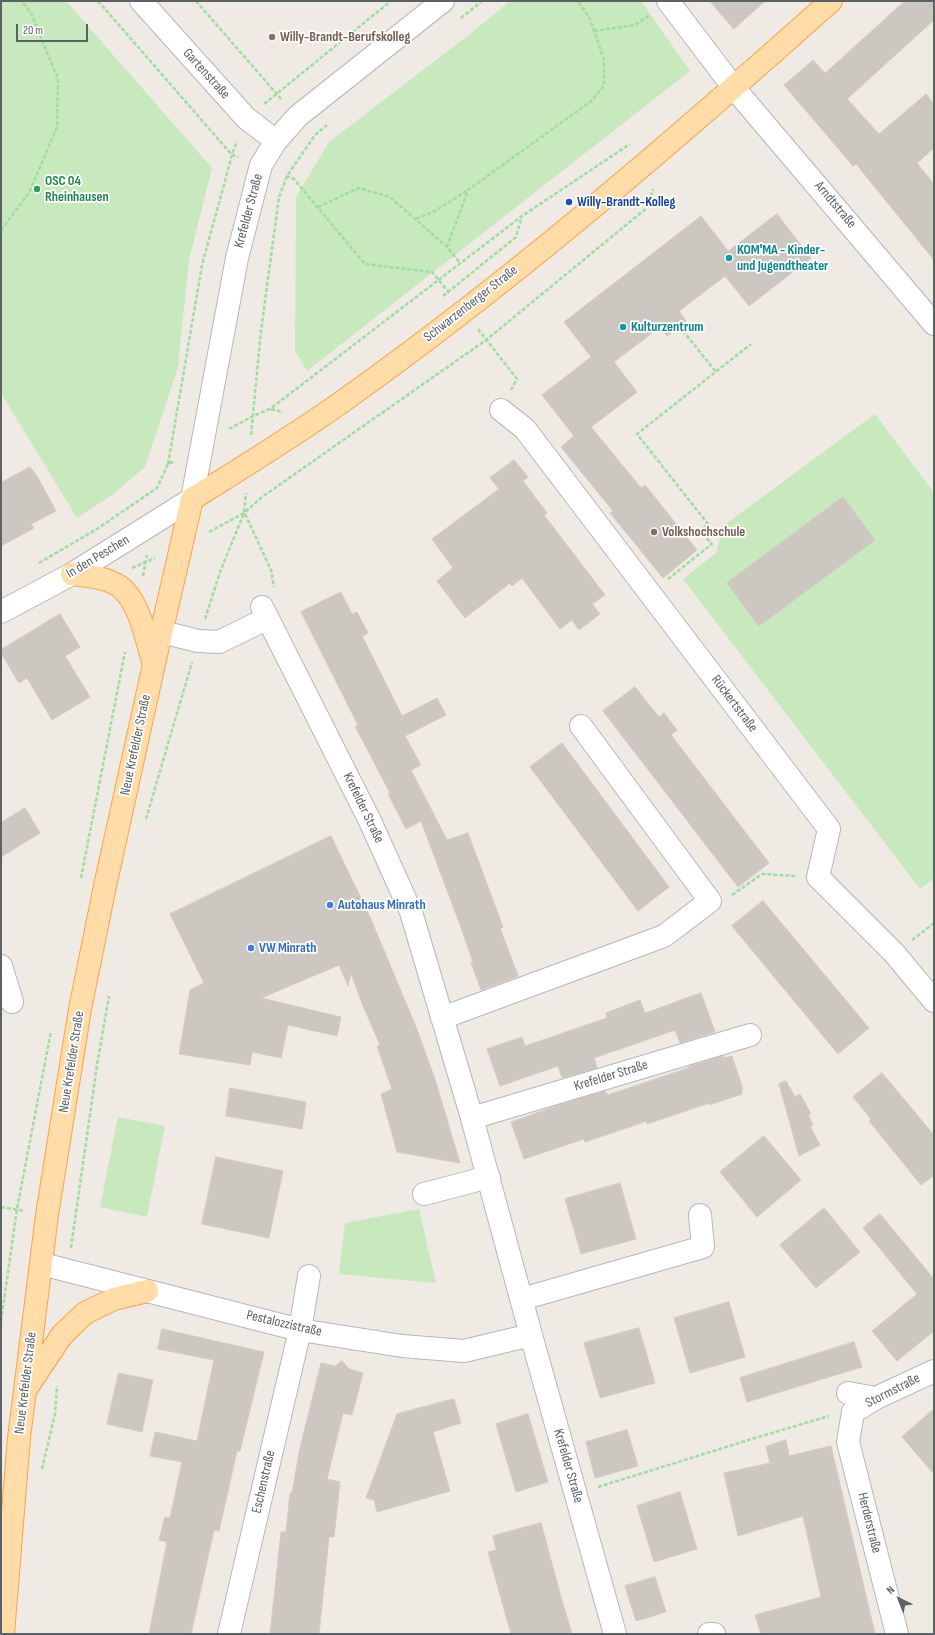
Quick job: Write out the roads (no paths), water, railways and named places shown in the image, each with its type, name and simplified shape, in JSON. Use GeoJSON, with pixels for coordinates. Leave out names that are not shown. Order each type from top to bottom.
{"type":"FeatureCollection","features":[{"type":"Feature","properties":{"kind":"main road","name":"Schwarzenberger Straße"},"geometry":{"type":"LineString","coordinates":[[192,499],[334,407],[464,312],[587,212],[734,88],[831,1]]}},
{"type":"Feature","properties":{"kind":"main road","name":"Neue Krefelder Straße"},"geometry":{"type":"LineString","coordinates":[[3,1634],[15,1479],[25,1392],[47,1215],[80,1009],[154,664],[192,499]]}},
{"type":"Feature","properties":{"kind":"main road"},"geometry":{"type":"LineString","coordinates":[[72,574],[91,576],[106,580],[119,586],[128,595],[136,609],[154,664]]}},
{"type":"Feature","properties":{"kind":"main road"},"geometry":{"type":"LineString","coordinates":[[25,1392],[62,1335],[86,1313],[114,1299],[147,1291]]}},
{"type":"Feature","properties":{"kind":"street","name":"Gartenstraße"},"geometry":{"type":"LineString","coordinates":[[141,1],[246,118],[276,141]]}},
{"type":"Feature","properties":{"kind":"street","name":"Krefelder Straße"},"geometry":{"type":"LineString","coordinates":[[192,499],[237,258],[261,165],[276,141],[298,116],[443,1]]}},
{"type":"Feature","properties":{"kind":"street"},"geometry":{"type":"LineString","coordinates":[[668,1],[734,88]]}},
{"type":"Feature","properties":{"kind":"street","name":"Arndtstraße"},"geometry":{"type":"LineString","coordinates":[[734,88],[934,324]]}},
{"type":"Feature","properties":{"kind":"street","name":"Rückertstraße"},"geometry":{"type":"LineString","coordinates":[[501,410],[525,430],[829,829],[818,877],[894,953],[934,1001]]}},
{"type":"Feature","properties":{"kind":"street","name":"In den Peschen"},"geometry":{"type":"LineString","coordinates":[[1,612],[72,574],[192,499]]}},
{"type":"Feature","properties":{"kind":"street","name":"Krefelder Straße"},"geometry":{"type":"LineString","coordinates":[[162,632],[198,641],[219,642],[265,612],[370,821],[411,912],[489,1177],[522,1299],[530,1335],[615,1634]]}},
{"type":"Feature","properties":{"kind":"street"},"geometry":{"type":"LineString","coordinates":[[442,1018],[664,936],[710,901],[581,726]]}},
{"type":"Feature","properties":{"kind":"street"},"geometry":{"type":"LineString","coordinates":[[1,966],[12,1002]]}},
{"type":"Feature","properties":{"kind":"street","name":"Krefelder Straße"},"geometry":{"type":"LineString","coordinates":[[472,1118],[750,1035]]}},
{"type":"Feature","properties":{"kind":"street"},"geometry":{"type":"LineString","coordinates":[[424,1194],[489,1177]]}},
{"type":"Feature","properties":{"kind":"street"},"geometry":{"type":"LineString","coordinates":[[522,1299],[703,1247],[700,1214]]}},
{"type":"Feature","properties":{"kind":"street","name":"Pestalozzistraße"},"geometry":{"type":"LineString","coordinates":[[42,1264],[300,1330],[402,1346],[464,1351],[530,1335]]}},
{"type":"Feature","properties":{"kind":"street","name":"Eschenstraße"},"geometry":{"type":"LineString","coordinates":[[229,1634],[300,1330],[310,1276]]}},
{"type":"Feature","properties":{"kind":"street","name":"Stormstraße"},"geometry":{"type":"LineString","coordinates":[[851,1402],[876,1398],[934,1371]]}},
{"type":"Feature","properties":{"kind":"street","name":"Herderstraße"},"geometry":{"type":"LineString","coordinates":[[851,1402],[848,1442],[898,1634]]}},
{"type":"Feature","properties":{"kind":"street"},"geometry":{"type":"LineString","coordinates":[[709,1634],[714,1634]]}},
{"type":"Feature","properties":{"kind":"place","name":"Willy-Brandt-Berufskolleg"},"geometry":{"type":"Point","coordinates":[272,37]}},
{"type":"Feature","properties":{"kind":"place","name":"OSC 04 Rheinhausen"},"geometry":{"type":"Point","coordinates":[37,189]}},
{"type":"Feature","properties":{"kind":"place","name":"Willy-Brandt-Kolleg"},"geometry":{"type":"Point","coordinates":[569,202]}},
{"type":"Feature","properties":{"kind":"place","name":"KOM'MA - Kinder- und Jugendtheater"},"geometry":{"type":"Point","coordinates":[729,258]}},
{"type":"Feature","properties":{"kind":"place","name":"Kulturzentrum"},"geometry":{"type":"Point","coordinates":[623,327]}},
{"type":"Feature","properties":{"kind":"place","name":"Volkshochschule"},"geometry":{"type":"Point","coordinates":[654,532]}},
{"type":"Feature","properties":{"kind":"place","name":"Autohaus Minrath"},"geometry":{"type":"Point","coordinates":[330,905]}},
{"type":"Feature","properties":{"kind":"place","name":"VW Minrath"},"geometry":{"type":"Point","coordinates":[251,948]}}]}
